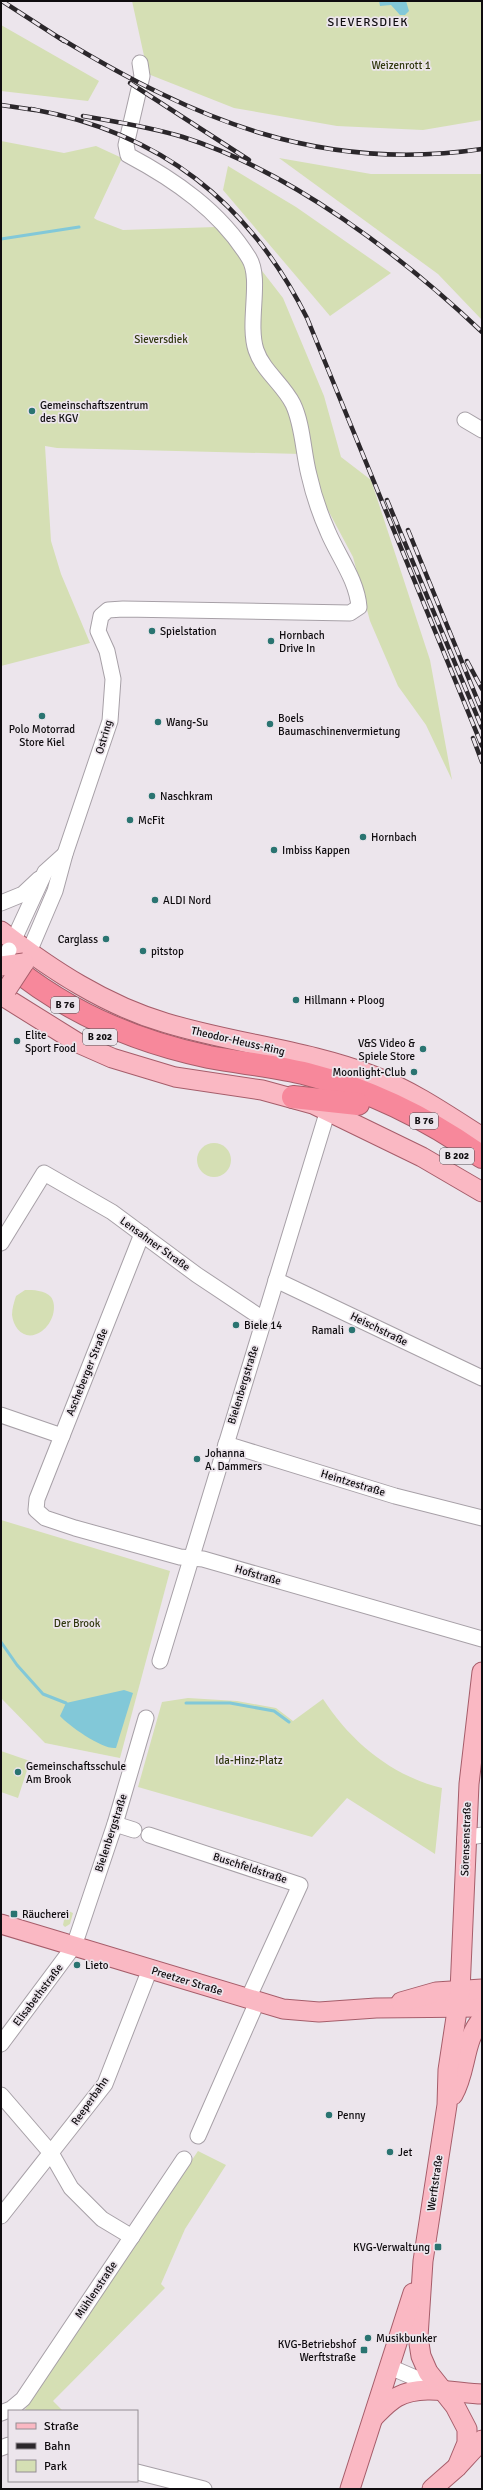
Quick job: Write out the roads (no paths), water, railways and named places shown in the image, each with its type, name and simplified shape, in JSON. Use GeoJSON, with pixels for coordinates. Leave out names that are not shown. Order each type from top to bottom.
{"type":"FeatureCollection","features":[{"type":"Feature","properties":{"kind":"highway","name":"Theodor-Heuss-Ring"},"geometry":{"type":"LineString","coordinates":[[4,952],[46,992],[93,1020],[137,1037],[178,1049],[306,1074],[363,1092],[411,1114],[460,1142],[482,1157]]}},
{"type":"Feature","properties":{"kind":"highway","name":"B 202"},"geometry":{"type":"LineString","coordinates":[[3,991],[51,1012],[80,1028],[136,1051],[184,1064],[299,1086],[358,1104],[431,1140],[482,1172]]}},
{"type":"Feature","properties":{"kind":"highway","name":"B 76"},"geometry":{"type":"LineString","coordinates":[[139,1018],[235,1053],[250,1064]]}},
{"type":"Feature","properties":{"kind":"highway"},"geometry":{"type":"LineString","coordinates":[[293,1097],[358,1104]]}},
{"type":"Feature","properties":{"kind":"main road"},"geometry":{"type":"LineString","coordinates":[[4,952],[30,961]]}},
{"type":"Feature","properties":{"kind":"main road","name":"Theodor-Heuss-Ring"},"geometry":{"type":"LineString","coordinates":[[4,952],[30,961],[79,985],[139,1018]]}},
{"type":"Feature","properties":{"kind":"main road","name":"Theodor-Heuss-Ring"},"geometry":{"type":"LineString","coordinates":[[30,961],[95,1004],[139,1018],[196,1032],[309,1056],[363,1071],[395,1086],[482,1137]]}},
{"type":"Feature","properties":{"kind":"main road","name":"Ostring"},"geometry":{"type":"LineString","coordinates":[[3,991],[30,961]]}},
{"type":"Feature","properties":{"kind":"main road"},"geometry":{"type":"LineString","coordinates":[[3,991],[78,1043],[146,1070],[293,1097],[328,1110],[449,1172],[482,1192]]}},
{"type":"Feature","properties":{"kind":"main road","name":"Sörensenstraße"},"geometry":{"type":"LineString","coordinates":[[466,2003],[474,1836],[469,1784],[482,1672]]}},
{"type":"Feature","properties":{"kind":"main road","name":"Preetzer Straße"},"geometry":{"type":"LineString","coordinates":[[1,1924],[252,2001],[283,2009],[319,2012],[466,2003],[482,1989]]}},
{"type":"Feature","properties":{"kind":"main road","name":"Werftstraße"},"geometry":{"type":"LineString","coordinates":[[447,2105],[458,2086],[470,2036],[466,2003]]}},
{"type":"Feature","properties":{"kind":"main road","name":"Werftstraße"},"geometry":{"type":"LineString","coordinates":[[457,2467],[467,2443],[467,2428],[455,2406],[428,2372],[421,2356],[418,2337],[423,2261],[447,2105],[448,2070],[466,2003]]}},
{"type":"Feature","properties":{"kind":"main road","name":"Werftstraße"},"geometry":{"type":"LineString","coordinates":[[470,2036],[482,2019]]}},
{"type":"Feature","properties":{"kind":"main road","name":"Werftstraße"},"geometry":{"type":"LineString","coordinates":[[350,2489],[423,2261]]}},
{"type":"Feature","properties":{"kind":"main road"},"geometry":{"type":"LineString","coordinates":[[373,2418],[398,2397],[409,2393],[443,2391],[482,2394]]}},
{"type":"Feature","properties":{"kind":"main road","name":"Werftstraße"},"geometry":{"type":"LineString","coordinates":[[432,2489],[457,2467],[482,2440]]}},
{"type":"Feature","properties":{"kind":"street","name":"Ostring"},"geometry":{"type":"LineString","coordinates":[[30,961],[55,891],[65,854],[110,721],[113,678],[107,651],[98,630],[100,616],[108,610],[123,609],[350,613],[359,607],[359,600],[344,562],[328,532],[309,475],[294,406],[288,394],[262,365],[256,349],[252,317],[254,271],[249,258],[213,214],[191,194],[160,172],[128,155],[126,145],[142,76],[140,63]]}},
{"type":"Feature","properties":{"kind":"street"},"geometry":{"type":"LineString","coordinates":[[465,420],[482,430]]}},
{"type":"Feature","properties":{"kind":"street","name":"Ostring"},"geometry":{"type":"LineString","coordinates":[[1,903],[23,894],[65,854]]}},
{"type":"Feature","properties":{"kind":"street","name":"Ostring"},"geometry":{"type":"LineString","coordinates":[[4,952],[44,874]]}},
{"type":"Feature","properties":{"kind":"street","name":"Bielenbergstraße"},"geometry":{"type":"LineString","coordinates":[[160,1661],[193,1558],[263,1319],[328,1110]]}},
{"type":"Feature","properties":{"kind":"street","name":"Lensahner Straße"},"geometry":{"type":"LineString","coordinates":[[1,1243],[44,1173],[112,1212],[263,1319]]}},
{"type":"Feature","properties":{"kind":"street","name":"Ascheberger Straße"},"geometry":{"type":"LineString","coordinates":[[36,1510],[37,1499],[142,1234]]}},
{"type":"Feature","properties":{"kind":"street","name":"Heischstraße"},"geometry":{"type":"LineString","coordinates":[[276,1280],[482,1378]]}},
{"type":"Feature","properties":{"kind":"street"},"geometry":{"type":"LineString","coordinates":[[1,1415],[62,1436]]}},
{"type":"Feature","properties":{"kind":"street","name":"Heintzestraße"},"geometry":{"type":"LineString","coordinates":[[226,1444],[395,1496],[482,1518]]}},
{"type":"Feature","properties":{"kind":"street","name":"Hofstraße"},"geometry":{"type":"LineString","coordinates":[[36,1510],[45,1518],[75,1528],[193,1558],[203,1559],[482,1639]]}},
{"type":"Feature","properties":{"kind":"street","name":"Bielenbergstraße"},"geometry":{"type":"LineString","coordinates":[[74,1946],[115,1824],[146,1718]]}},
{"type":"Feature","properties":{"kind":"street"},"geometry":{"type":"LineString","coordinates":[[115,1824],[134,1830]]}},
{"type":"Feature","properties":{"kind":"street","name":"Buschfeldstraße"},"geometry":{"type":"LineString","coordinates":[[149,1835],[300,1885],[252,2001]]}},
{"type":"Feature","properties":{"kind":"street","name":"Elisabethstraße"},"geometry":{"type":"LineString","coordinates":[[1,2044],[74,1946]]}},
{"type":"Feature","properties":{"kind":"street","name":"Reeperbahn"},"geometry":{"type":"LineString","coordinates":[[1,2216],[105,2084],[150,1969]]}},
{"type":"Feature","properties":{"kind":"street"},"geometry":{"type":"LineString","coordinates":[[198,2136],[252,2001]]}},
{"type":"Feature","properties":{"kind":"street"},"geometry":{"type":"LineString","coordinates":[[1,2095],[51,2153],[71,2188],[102,2219],[132,2237]]}},
{"type":"Feature","properties":{"kind":"street","name":"Mühlenstraße"},"geometry":{"type":"LineString","coordinates":[[8,2410],[23,2399],[184,2159]]}},
{"type":"Feature","properties":{"kind":"street","name":"Werftstraße"},"geometry":{"type":"LineString","coordinates":[[390,2367],[443,2391]]}},
{"type":"Feature","properties":{"kind":"street"},"geometry":{"type":"LineString","coordinates":[[138,2472],[204,2489]]}},
{"type":"Feature","properties":{"kind":"water"},"geometry":{"type":"Polygon","coordinates":[[[379,1],[406,1],[409,11],[405,15],[400,15],[391,5],[380,6],[379,1]]]}},
{"type":"Feature","properties":{"kind":"water"},"geometry":{"type":"Polygon","coordinates":[[[124,1690],[133,1693],[116,1748],[110,1748],[95,1741],[71,1726],[60,1716],[66,1703],[124,1690]]]}},
{"type":"Feature","properties":{"kind":"waterway"},"geometry":{"type":"LineString","coordinates":[[1,239],[79,227]]}},
{"type":"Feature","properties":{"kind":"waterway"},"geometry":{"type":"LineString","coordinates":[[1,1642],[17,1665],[43,1694],[66,1703]]}},
{"type":"Feature","properties":{"kind":"waterway"},"geometry":{"type":"LineString","coordinates":[[186,1703],[230,1703],[274,1711],[289,1722]]}},
{"type":"Feature","properties":{"kind":"railway"},"geometry":{"type":"LineString","coordinates":[[2,1],[64,41]]}},
{"type":"Feature","properties":{"kind":"railway"},"geometry":{"type":"LineString","coordinates":[[60,38],[110,67],[160,93],[210,115],[261,133],[313,146],[367,153],[423,154],[482,149]]}},
{"type":"Feature","properties":{"kind":"railway"},"geometry":{"type":"LineString","coordinates":[[130,83],[249,160]]}},
{"type":"Feature","properties":{"kind":"railway"},"geometry":{"type":"LineString","coordinates":[[1,105],[35,110]]}},
{"type":"Feature","properties":{"kind":"railway"},"geometry":{"type":"LineString","coordinates":[[31,109],[78,120],[120,135],[160,155],[196,179],[228,207],[258,240],[284,277],[307,318],[482,746]]}},
{"type":"Feature","properties":{"kind":"railway"},"geometry":{"type":"LineString","coordinates":[[83,116],[171,133],[223,152],[263,171],[303,193],[380,245],[416,274],[482,332]]}},
{"type":"Feature","properties":{"kind":"railway"},"geometry":{"type":"LineString","coordinates":[[387,500],[482,728]]}},
{"type":"Feature","properties":{"kind":"railway"},"geometry":{"type":"LineString","coordinates":[[408,530],[482,711]]}},
{"type":"Feature","properties":{"kind":"railway"},"geometry":{"type":"LineString","coordinates":[[467,661],[482,689]]}},
{"type":"Feature","properties":{"kind":"railway"},"geometry":{"type":"LineString","coordinates":[[473,738],[482,762]]}},
{"type":"Feature","properties":{"kind":"place","name":"Gemeinschaftszentrum des KGV"},"geometry":{"type":"Point","coordinates":[32,411]}},
{"type":"Feature","properties":{"kind":"place","name":"Spielstation"},"geometry":{"type":"Point","coordinates":[152,631]}},
{"type":"Feature","properties":{"kind":"place","name":"Hornbach Drive In"},"geometry":{"type":"Point","coordinates":[271,641]}},
{"type":"Feature","properties":{"kind":"place","name":"Polo Motorrad Store Kiel"},"geometry":{"type":"Point","coordinates":[42,716]}},
{"type":"Feature","properties":{"kind":"place","name":"Wang-Su"},"geometry":{"type":"Point","coordinates":[158,722]}},
{"type":"Feature","properties":{"kind":"place","name":"Boels Baumaschinenvermietung"},"geometry":{"type":"Point","coordinates":[270,724]}},
{"type":"Feature","properties":{"kind":"place","name":"Naschkram"},"geometry":{"type":"Point","coordinates":[152,796]}},
{"type":"Feature","properties":{"kind":"place","name":"McFit"},"geometry":{"type":"Point","coordinates":[130,820]}},
{"type":"Feature","properties":{"kind":"place","name":"Hornbach"},"geometry":{"type":"Point","coordinates":[363,837]}},
{"type":"Feature","properties":{"kind":"place","name":"Imbiss Kappen"},"geometry":{"type":"Point","coordinates":[274,850]}},
{"type":"Feature","properties":{"kind":"place","name":"ALDI Nord"},"geometry":{"type":"Point","coordinates":[155,900]}},
{"type":"Feature","properties":{"kind":"place","name":"Carglass"},"geometry":{"type":"Point","coordinates":[106,939]}},
{"type":"Feature","properties":{"kind":"place","name":"pitstop"},"geometry":{"type":"Point","coordinates":[143,951]}},
{"type":"Feature","properties":{"kind":"place","name":"Hillmann + Ploog"},"geometry":{"type":"Point","coordinates":[296,1000]}},
{"type":"Feature","properties":{"kind":"place","name":"Elite Sport Food"},"geometry":{"type":"Point","coordinates":[17,1041]}},
{"type":"Feature","properties":{"kind":"place","name":"V&S Video & Spiele Store"},"geometry":{"type":"Point","coordinates":[423,1049]}},
{"type":"Feature","properties":{"kind":"place","name":"Moonlight-Club"},"geometry":{"type":"Point","coordinates":[414,1072]}},
{"type":"Feature","properties":{"kind":"place","name":"Biele 14"},"geometry":{"type":"Point","coordinates":[236,1325]}},
{"type":"Feature","properties":{"kind":"place","name":"Ramali"},"geometry":{"type":"Point","coordinates":[352,1330]}},
{"type":"Feature","properties":{"kind":"place","name":"Johanna A. Dammers"},"geometry":{"type":"Point","coordinates":[197,1459]}},
{"type":"Feature","properties":{"kind":"place","name":"Gemeinschaftsschule Am Brook"},"geometry":{"type":"Point","coordinates":[18,1772]}},
{"type":"Feature","properties":{"kind":"place","name":"Räucherei"},"geometry":{"type":"Point","coordinates":[14,1914]}},
{"type":"Feature","properties":{"kind":"place","name":"Lieto"},"geometry":{"type":"Point","coordinates":[77,1965]}},
{"type":"Feature","properties":{"kind":"place","name":"Penny"},"geometry":{"type":"Point","coordinates":[329,2115]}},
{"type":"Feature","properties":{"kind":"place","name":"Jet"},"geometry":{"type":"Point","coordinates":[390,2152]}},
{"type":"Feature","properties":{"kind":"place","name":"KVG-Verwaltung"},"geometry":{"type":"Point","coordinates":[438,2247]}},
{"type":"Feature","properties":{"kind":"place","name":"Musikbunker"},"geometry":{"type":"Point","coordinates":[368,2338]}},
{"type":"Feature","properties":{"kind":"place","name":"KVG-Betriebshof Werftstraße"},"geometry":{"type":"Point","coordinates":[364,2350]}},
{"type":"Feature","properties":{"kind":"district","name":"SIEVERSDIEK"},"geometry":{"type":"Point","coordinates":[368,22]}},
{"type":"Feature","properties":{"kind":"park label","name":"Weizenrott 1"},"geometry":{"type":"Point","coordinates":[401,65]}},
{"type":"Feature","properties":{"kind":"park label","name":"Sieversdiek"},"geometry":{"type":"Point","coordinates":[161,339]}},
{"type":"Feature","properties":{"kind":"park label","name":"Der Brook"},"geometry":{"type":"Point","coordinates":[77,1623]}},
{"type":"Feature","properties":{"kind":"park label","name":"Ida-Hinz-Platz"},"geometry":{"type":"Point","coordinates":[249,1760]}}]}
